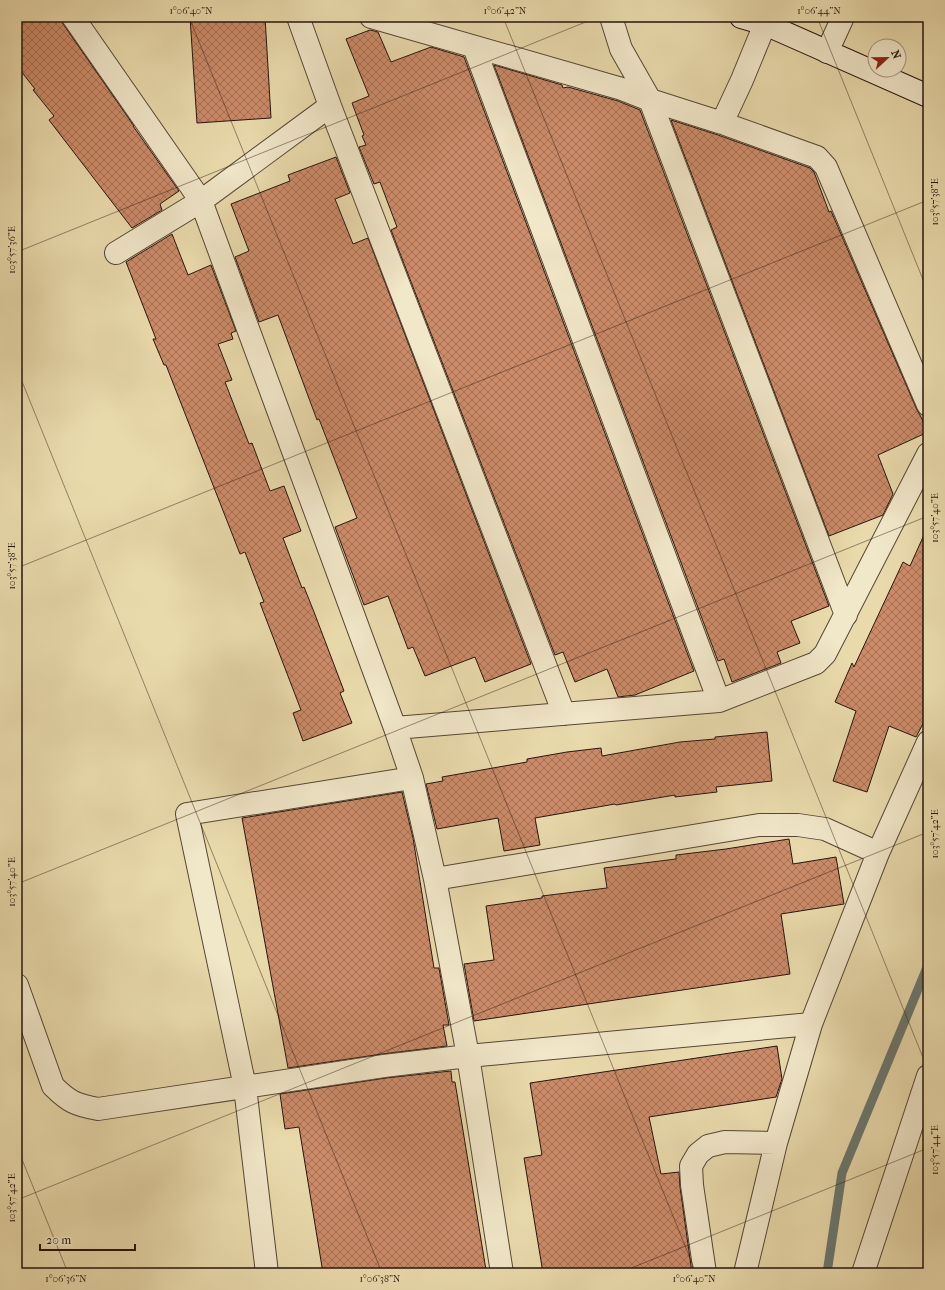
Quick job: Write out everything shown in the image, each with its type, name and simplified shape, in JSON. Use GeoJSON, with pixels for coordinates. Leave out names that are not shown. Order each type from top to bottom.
{"type":"FeatureCollection","features":[{"type":"Feature","properties":{"kind":"street"},"geometry":{"type":"LineString","coordinates":[[73,17],[201,201],[395,728],[412,778],[435,879],[468,1056],[502,1273]]}},
{"type":"Feature","properties":{"kind":"street"},"geometry":{"type":"LineString","coordinates":[[298,17],[330,106],[564,714]]}},
{"type":"Feature","properties":{"kind":"street"},"geometry":{"type":"LineString","coordinates":[[371,17],[622,89],[817,157],[826,166],[928,405]]}},
{"type":"Feature","properties":{"kind":"street"},"geometry":{"type":"LineString","coordinates":[[611,17],[621,49],[650,100],[846,614]]}},
{"type":"Feature","properties":{"kind":"street"},"geometry":{"type":"LineString","coordinates":[[741,17],[764,24],[928,96]]}},
{"type":"Feature","properties":{"kind":"street"},"geometry":{"type":"LineString","coordinates":[[827,52],[843,17]]}},
{"type":"Feature","properties":{"kind":"street"},"geometry":{"type":"LineString","coordinates":[[722,123],[742,80],[764,24]]}},
{"type":"Feature","properties":{"kind":"street"},"geometry":{"type":"LineString","coordinates":[[474,47],[720,701]]}},
{"type":"Feature","properties":{"kind":"street"},"geometry":{"type":"LineString","coordinates":[[116,253],[201,201],[330,106]]}},
{"type":"Feature","properties":{"kind":"street"},"geometry":{"type":"LineString","coordinates":[[395,728],[720,701],[816,663],[825,654],[928,454]]}},
{"type":"Feature","properties":{"kind":"street"},"geometry":{"type":"LineString","coordinates":[[745,1273],[776,1143],[811,1024],[878,853],[928,742]]}},
{"type":"Feature","properties":{"kind":"street"},"geometry":{"type":"LineString","coordinates":[[267,1273],[244,1087],[187,814],[412,778]]}},
{"type":"Feature","properties":{"kind":"street"},"geometry":{"type":"LineString","coordinates":[[435,879],[759,825],[798,825],[825,829],[878,853]]}},
{"type":"Feature","properties":{"kind":"street"},"geometry":{"type":"LineString","coordinates":[[17,985],[53,1086],[65,1098],[81,1106],[98,1109],[384,1066],[468,1056],[811,1024]]}},
{"type":"Feature","properties":{"kind":"street"},"geometry":{"type":"LineString","coordinates":[[863,1273],[928,1076]]}},
{"type":"Feature","properties":{"kind":"street"},"geometry":{"type":"LineString","coordinates":[[705,1273],[692,1185],[691,1166],[698,1154],[708,1146],[724,1142],[776,1143]]}},
{"type":"Feature","properties":{"kind":"building"},"geometry":{"type":"Polygon","coordinates":[[[17,17],[59,17],[179,191],[160,204],[162,210],[132,228],[49,120],[54,116],[33,90],[35,89],[17,66],[17,17]]]}},
{"type":"Feature","properties":{"kind":"building"},"geometry":{"type":"Polygon","coordinates":[[[190,17],[265,17],[271,118],[197,123],[190,17]]]}},
{"type":"Feature","properties":{"kind":"building"},"geometry":{"type":"Polygon","coordinates":[[[370,30],[378,32],[391,62],[431,47],[464,57],[694,671],[635,695],[618,697],[607,669],[575,682],[563,652],[555,655],[391,230],[397,227],[380,182],[374,184],[359,147],[366,145],[362,136],[364,135],[352,103],[369,96],[346,39],[370,30]]]}},
{"type":"Feature","properties":{"kind":"building"},"geometry":{"type":"Polygon","coordinates":[[[494,65],[562,85],[563,88],[568,87],[618,101],[640,110],[829,606],[791,621],[800,643],[777,652],[781,663],[732,682],[724,659],[718,661],[494,65]]]}},
{"type":"Feature","properties":{"kind":"building"},"geometry":{"type":"Polygon","coordinates":[[[671,120],[810,168],[814,172],[829,212],[831,211],[917,410],[928,432],[878,455],[893,494],[883,515],[829,536],[671,120]]]}},
{"type":"Feature","properties":{"kind":"building"},"geometry":{"type":"Polygon","coordinates":[[[336,157],[350,193],[335,199],[353,244],[368,238],[531,664],[485,682],[475,657],[425,676],[413,647],[408,649],[388,596],[364,605],[335,527],[357,518],[319,419],[317,420],[278,315],[259,322],[235,257],[249,251],[231,204],[290,181],[288,175],[336,157]]]}},
{"type":"Feature","properties":{"kind":"building"},"geometry":{"type":"Polygon","coordinates":[[[172,234],[188,275],[211,265],[236,331],[231,333],[233,339],[218,344],[232,380],[225,382],[249,444],[252,443],[270,491],[284,486],[301,531],[283,538],[302,588],[304,587],[314,612],[344,691],[340,693],[352,723],[303,741],[293,713],[301,710],[260,603],[264,602],[245,552],[240,554],[166,365],[164,365],[153,339],[156,339],[126,262],[172,234]]]}},
{"type":"Feature","properties":{"kind":"building"},"geometry":{"type":"Polygon","coordinates":[[[928,526],[928,714],[916,737],[889,726],[867,792],[833,781],[856,711],[835,702],[852,663],[854,667],[903,562],[910,566],[928,526]]]}},
{"type":"Feature","properties":{"kind":"building"},"geometry":{"type":"Polygon","coordinates":[[[767,732],[772,781],[716,787],[717,792],[675,797],[675,795],[535,818],[540,845],[504,851],[498,818],[437,829],[426,784],[443,781],[442,777],[527,762],[527,759],[567,752],[601,748],[602,756],[680,742],[767,732]]]}},
{"type":"Feature","properties":{"kind":"building"},"geometry":{"type":"Polygon","coordinates":[[[402,792],[413,838],[434,968],[439,968],[449,1025],[443,1025],[447,1046],[288,1068],[242,818],[402,792]]]}},
{"type":"Feature","properties":{"kind":"building"},"geometry":{"type":"Polygon","coordinates":[[[789,839],[793,864],[836,857],[844,904],[781,914],[790,974],[474,1021],[464,964],[494,960],[486,906],[542,898],[542,896],[607,888],[604,868],[676,859],[676,855],[789,839]]]}},
{"type":"Feature","properties":{"kind":"building"},"geometry":{"type":"Polygon","coordinates":[[[777,1046],[782,1079],[776,1097],[649,1117],[661,1174],[679,1172],[692,1273],[543,1273],[524,1158],[542,1155],[530,1083],[777,1046]]]}},
{"type":"Feature","properties":{"kind":"building"},"geometry":{"type":"Polygon","coordinates":[[[451,1071],[452,1082],[455,1082],[486,1270],[468,1273],[323,1273],[299,1127],[285,1129],[280,1094],[386,1078],[451,1071]]]}},
{"type":"Feature","properties":{"kind":"waterway"},"geometry":{"type":"LineString","coordinates":[[827,1273],[842,1173],[928,965]]}}]}
